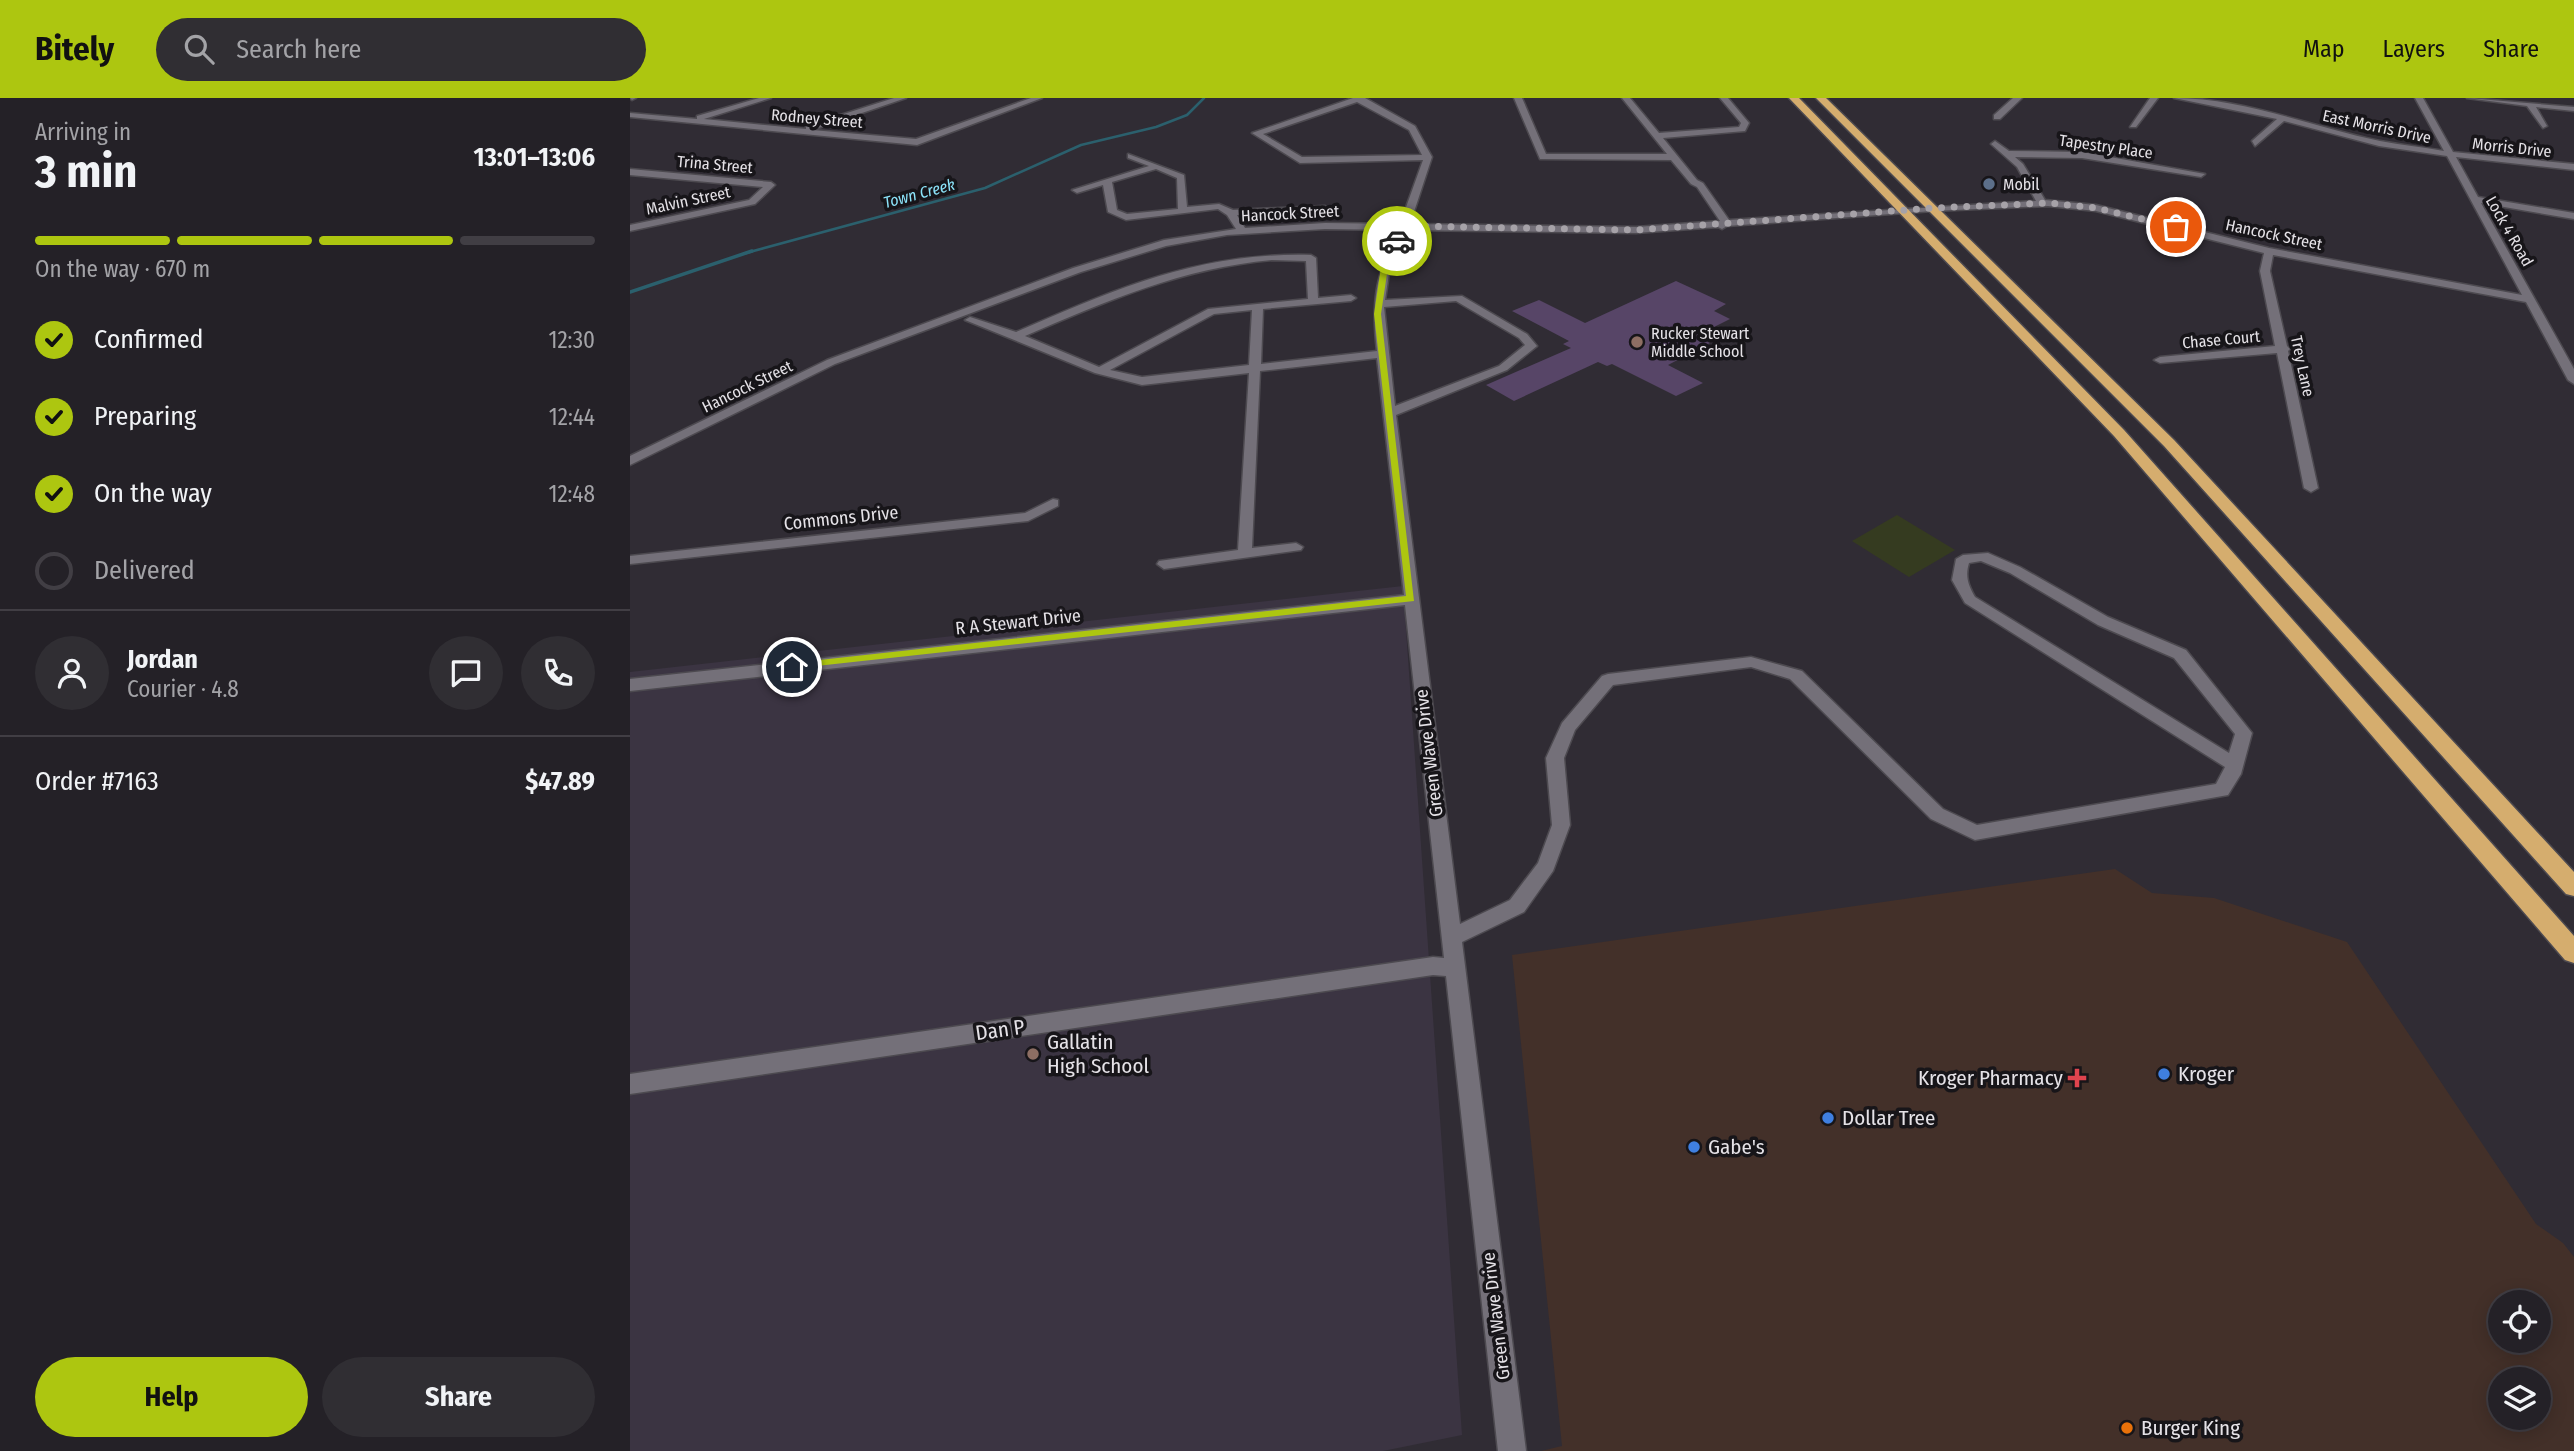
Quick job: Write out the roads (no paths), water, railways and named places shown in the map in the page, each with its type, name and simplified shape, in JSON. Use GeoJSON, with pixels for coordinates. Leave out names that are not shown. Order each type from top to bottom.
{"type":"FeatureCollection","features":[{"type":"Feature","properties":{"kind":"highway"},"geometry":{"type":"LineString","coordinates":[[1794,98],[2119,433],[2574,953]]}},
{"type":"Feature","properties":{"kind":"highway"},"geometry":{"type":"LineString","coordinates":[[1821,98],[2169,443],[2574,887]]}},
{"type":"Feature","properties":{"kind":"street"},"geometry":{"type":"LineString","coordinates":[[690,121],[767,98]]}},
{"type":"Feature","properties":{"kind":"street"},"geometry":{"type":"LineString","coordinates":[[800,131],[902,98]]}},
{"type":"Feature","properties":{"kind":"street","name":"Rodney Street"},"geometry":{"type":"LineString","coordinates":[[630,116],[917,142],[1038,98]]}},
{"type":"Feature","properties":{"kind":"street"},"geometry":{"type":"LineString","coordinates":[[1360,98],[1412,128],[1428,157],[1300,160],[1256,133],[1360,98]]}},
{"type":"Feature","properties":{"kind":"street"},"geometry":{"type":"LineString","coordinates":[[1518,98],[1543,157],[1673,157]]}},
{"type":"Feature","properties":{"kind":"street"},"geometry":{"type":"LineString","coordinates":[[1626,98],[1694,183],[1691,186],[1695,194],[1714,222],[1722,226]]}},
{"type":"Feature","properties":{"kind":"street"},"geometry":{"type":"LineString","coordinates":[[1656,136],[1742,128],[1745,123],[1724,98]]}},
{"type":"Feature","properties":{"kind":"street"},"geometry":{"type":"LineString","coordinates":[[1997,117],[2018,98]]}},
{"type":"Feature","properties":{"kind":"street"},"geometry":{"type":"LineString","coordinates":[[2133,125],[2154,98]]}},
{"type":"Feature","properties":{"kind":"street","name":"East Morris Drive"},"geometry":{"type":"LineString","coordinates":[[2178,98],[2283,118],[2379,143],[2448,154]]}},
{"type":"Feature","properties":{"kind":"street","name":"Lock 4 Road"},"geometry":{"type":"LineString","coordinates":[[2419,98],[2574,380]]}},
{"type":"Feature","properties":{"kind":"street"},"geometry":{"type":"LineString","coordinates":[[2471,98],[2574,109]]}},
{"type":"Feature","properties":{"kind":"street"},"geometry":{"type":"LineString","coordinates":[[2530,104],[2543,126]]}},
{"type":"Feature","properties":{"kind":"street"},"geometry":{"type":"LineString","coordinates":[[2255,143],[2283,118]]}},
{"type":"Feature","properties":{"kind":"street"},"geometry":{"type":"LineString","coordinates":[[1995,144],[2022,169],[2042,203]]}},
{"type":"Feature","properties":{"kind":"street","name":"Morris Drive"},"geometry":{"type":"LineString","coordinates":[[2448,154],[2574,167]]}},
{"type":"Feature","properties":{"kind":"street","name":"Tapestry Place"},"geometry":{"type":"LineString","coordinates":[[2008,155],[2082,155],[2201,174]]}},
{"type":"Feature","properties":{"kind":"street"},"geometry":{"type":"LineString","coordinates":[[1131,156],[1181,177],[1183,211]]}},
{"type":"Feature","properties":{"kind":"street","name":"Green Wave Drive"},"geometry":{"type":"LineString","coordinates":[[1428,157],[1405,226],[1384,267],[1379,304],[1382,354],[1451,938],[1443,967],[1512,1451]]}},
{"type":"Feature","properties":{"kind":"street"},"geometry":{"type":"LineString","coordinates":[[1077,190],[1157,166]]}},
{"type":"Feature","properties":{"kind":"street","name":"Trina Street"},"geometry":{"type":"LineString","coordinates":[[630,172],[771,185],[752,202]]}},
{"type":"Feature","properties":{"kind":"street"},"geometry":{"type":"LineString","coordinates":[[1107,181],[1113,212],[1126,217],[1228,208],[1234,212],[1241,230]]}},
{"type":"Feature","properties":{"kind":"street"},"geometry":{"type":"LineString","coordinates":[[2474,199],[2574,216]]}},
{"type":"Feature","properties":{"kind":"street","name":"Malvin Street"},"geometry":{"type":"LineString","coordinates":[[630,228],[752,202]]}},
{"type":"Feature","properties":{"kind":"street","name":"Hancock Street"},"geometry":{"type":"LineString","coordinates":[[630,461],[831,362],[1077,270],[1164,243],[1241,230],[1405,226],[1586,232],[1722,226],[1933,208],[2042,203],[2096,208],[2269,251],[2531,300]]}},
{"type":"Feature","properties":{"kind":"street"},"geometry":{"type":"LineString","coordinates":[[1234,212],[1325,209]]}},
{"type":"Feature","properties":{"kind":"street","name":"Trey Lane"},"geometry":{"type":"LineString","coordinates":[[2269,251],[2265,271],[2284,349],[2311,488]]}},
{"type":"Feature","properties":{"kind":"street"},"geometry":{"type":"LineString","coordinates":[[1016,336],[1118,292],[1170,274],[1258,257],[1311,258],[1313,301]]}},
{"type":"Feature","properties":{"kind":"street"},"geometry":{"type":"LineString","coordinates":[[1099,371],[1212,311],[1351,298]]}},
{"type":"Feature","properties":{"kind":"street"},"geometry":{"type":"LineString","coordinates":[[1379,304],[1458,298],[1523,336],[1531,346],[1503,368],[1389,413]]}},
{"type":"Feature","properties":{"kind":"street"},"geometry":{"type":"LineString","coordinates":[[1245,553],[1258,305]]}},
{"type":"Feature","properties":{"kind":"street"},"geometry":{"type":"LineString","coordinates":[[970,320],[1099,371],[1151,381],[1255,366],[1382,354]]}},
{"type":"Feature","properties":{"kind":"street","name":"Chase Court"},"geometry":{"type":"LineString","coordinates":[[2160,360],[2284,349]]}},
{"type":"Feature","properties":{"kind":"street","name":"Commons Drive"},"geometry":{"type":"LineString","coordinates":[[630,561],[1028,517],[1053,503]]}},
{"type":"Feature","properties":{"kind":"street"},"geometry":{"type":"LineString","coordinates":[[1164,564],[1296,547]]}},
{"type":"Feature","properties":{"kind":"street"},"geometry":{"type":"LineString","coordinates":[[1451,938],[1517,906],[1546,866],[1561,825],[1555,758],[1568,726],[1608,680],[1751,662],[1797,675],[1937,814],[1975,833],[2222,790],[2235,765],[2244,733],[2180,654],[2103,621],[1983,556],[1963,559],[1958,570],[1960,584],[1970,600],[2235,765]]}},
{"type":"Feature","properties":{"kind":"street","name":"R A Stewart Drive"},"geometry":{"type":"LineString","coordinates":[[630,685],[1411,599]]}},
{"type":"Feature","properties":{"kind":"street","name":"Dan P"},"geometry":{"type":"LineString","coordinates":[[630,1084],[1443,967]]}},
{"type":"Feature","properties":{"kind":"waterway","name":"Town Creek"},"geometry":{"type":"LineString","coordinates":[[746,253],[985,188],[1081,145],[1156,127],[1187,115],[1204,98]]}},
{"type":"Feature","properties":{"kind":"waterway","name":"Town Creek"},"geometry":{"type":"LineString","coordinates":[[746,253],[752,251]]}},
{"type":"Feature","properties":{"kind":"waterway","name":"Town Creek"},"geometry":{"type":"LineString","coordinates":[[630,292],[746,253]]}},
{"type":"Feature","properties":{"kind":"place","name":"Mobil"},"geometry":{"type":"Point","coordinates":[1989,184]}},
{"type":"Feature","properties":{"kind":"place","name":"Rucker Stewart Middle School"},"geometry":{"type":"Point","coordinates":[1637,342]}},
{"type":"Feature","properties":{"kind":"place","name":"Gallatin High School"},"geometry":{"type":"Point","coordinates":[1033,1054]}},
{"type":"Feature","properties":{"kind":"place","name":"Kroger"},"geometry":{"type":"Point","coordinates":[2164,1074]}},
{"type":"Feature","properties":{"kind":"place","name":"Kroger Pharmacy"},"geometry":{"type":"Point","coordinates":[2077,1078]}},
{"type":"Feature","properties":{"kind":"place","name":"Dollar Tree"},"geometry":{"type":"Point","coordinates":[1828,1118]}},
{"type":"Feature","properties":{"kind":"place","name":"Gabe's"},"geometry":{"type":"Point","coordinates":[1694,1147]}},
{"type":"Feature","properties":{"kind":"place","name":"Burger King"},"geometry":{"type":"Point","coordinates":[2127,1428]}}]}
